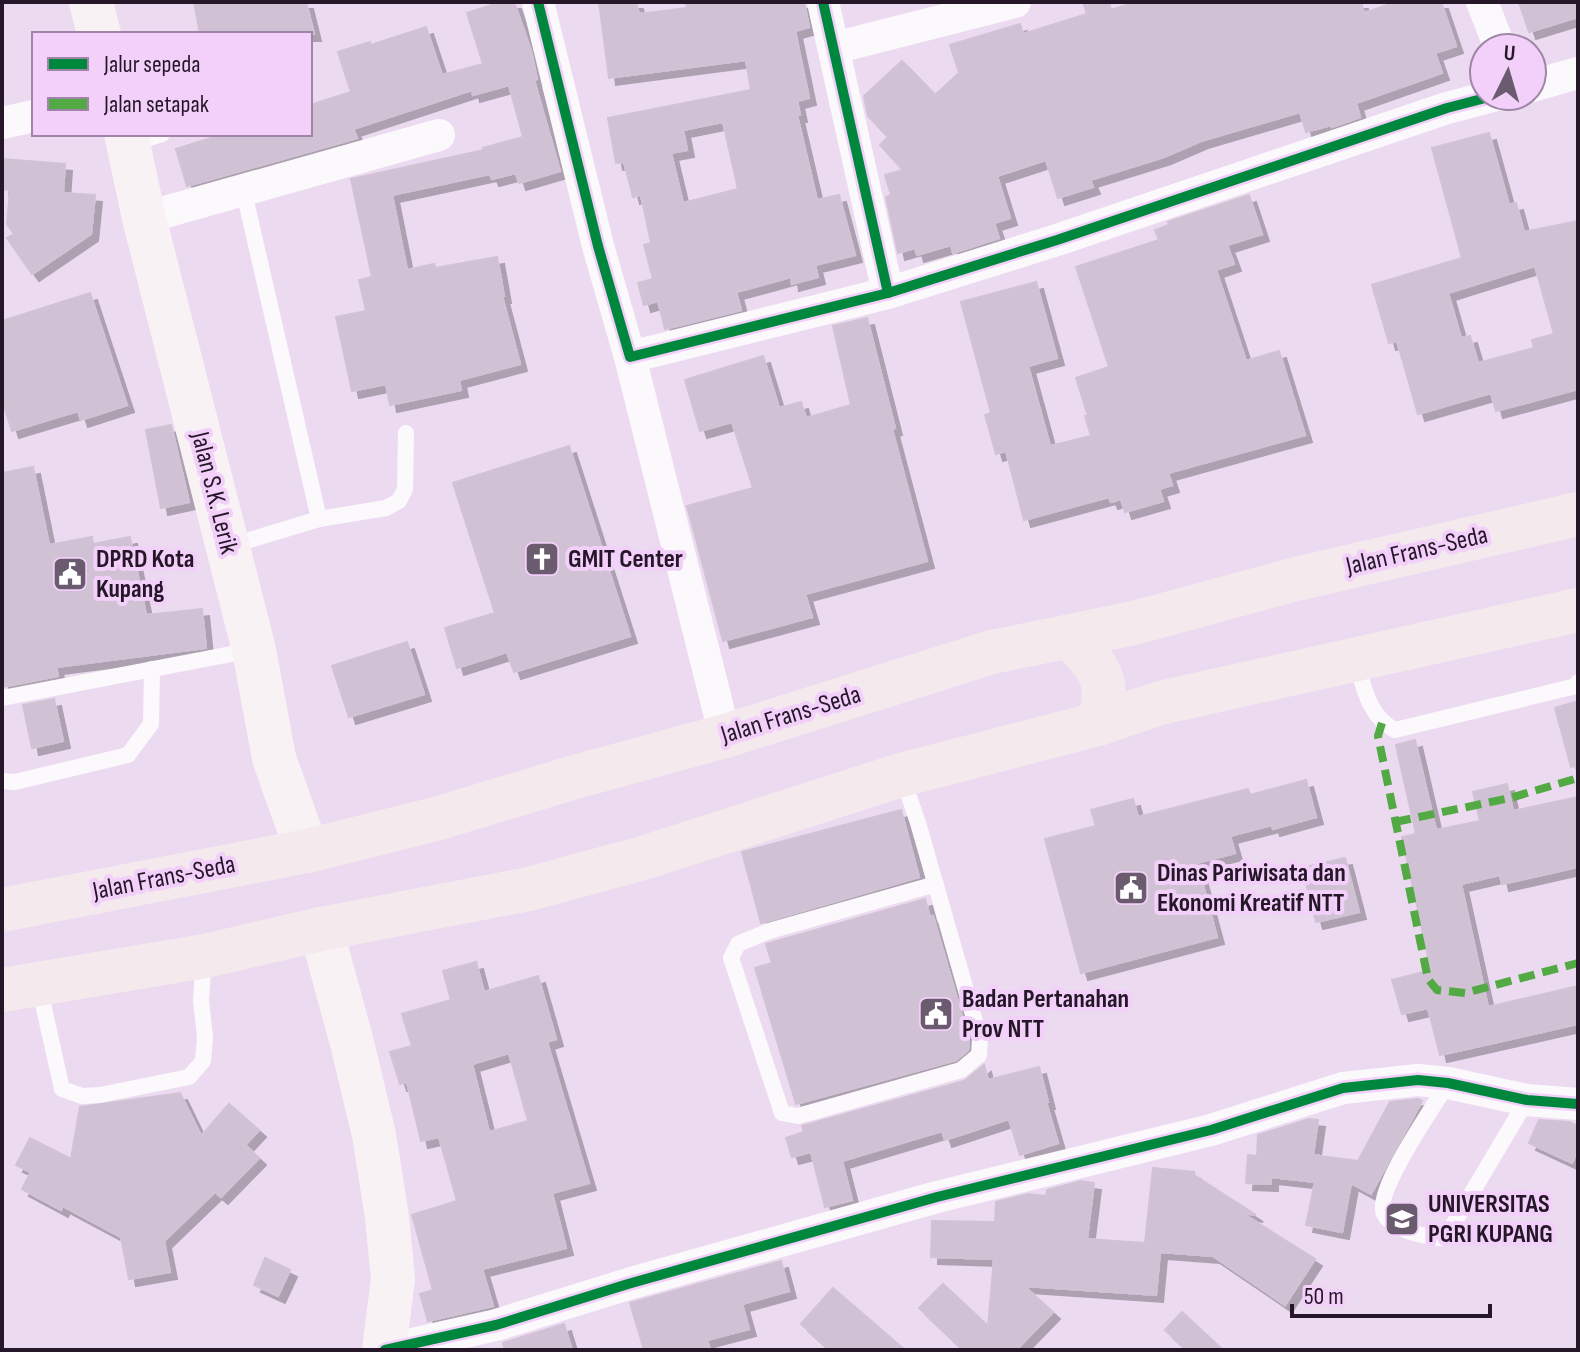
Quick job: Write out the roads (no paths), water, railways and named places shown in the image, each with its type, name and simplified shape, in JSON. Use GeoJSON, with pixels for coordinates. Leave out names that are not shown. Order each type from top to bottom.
{"type":"FeatureCollection","features":[{"type":"Feature","properties":{"kind":"main road"},"geometry":{"type":"LineString","coordinates":[[91,2],[98,32]]}},
{"type":"Feature","properties":{"kind":"main road","name":"Jalan S.K. Lerik"},"geometry":{"type":"LineString","coordinates":[[139,137],[144,218],[254,650],[274,758],[307,851]]}},
{"type":"Feature","properties":{"kind":"main road","name":"Jalan Frans-Seda"},"geometry":{"type":"LineString","coordinates":[[2,910],[307,851],[439,818],[725,736],[992,652],[1134,623],[1296,579],[1578,514]]}},
{"type":"Feature","properties":{"kind":"main road"},"geometry":{"type":"LineString","coordinates":[[20,988],[136,965],[205,956],[321,929],[529,889],[643,858],[901,775],[1098,724],[1160,703],[1285,674],[1577,616]]}},
{"type":"Feature","properties":{"kind":"main road"},"geometry":{"type":"LineString","coordinates":[[1134,623],[1127,669],[1133,685],[1145,697],[1160,703]]}},
{"type":"Feature","properties":{"kind":"main road"},"geometry":{"type":"LineString","coordinates":[[1069,637],[1086,653],[1101,677],[1106,698],[1098,724]]}},
{"type":"Feature","properties":{"kind":"main road"},"geometry":{"type":"LineString","coordinates":[[321,929],[374,1135],[387,1217],[393,1279],[385,1350]]}},
{"type":"Feature","properties":{"kind":"street"},"geometry":{"type":"LineString","coordinates":[[538,2],[725,736]]}},
{"type":"Feature","properties":{"kind":"street"},"geometry":{"type":"LineString","coordinates":[[823,2],[888,293]]}},
{"type":"Feature","properties":{"kind":"street"},"geometry":{"type":"LineString","coordinates":[[834,48],[1015,2]]}},
{"type":"Feature","properties":{"kind":"street"},"geometry":{"type":"LineString","coordinates":[[1482,2],[1494,32]]}},
{"type":"Feature","properties":{"kind":"street"},"geometry":{"type":"LineString","coordinates":[[1548,81],[1578,73]]}},
{"type":"Feature","properties":{"kind":"street"},"geometry":{"type":"LineString","coordinates":[[630,357],[888,293],[1468,103]]}},
{"type":"Feature","properties":{"kind":"street"},"geometry":{"type":"LineString","coordinates":[[2,123],[32,116]]}},
{"type":"Feature","properties":{"kind":"street"},"geometry":{"type":"LineString","coordinates":[[144,218],[439,135]]}},
{"type":"Feature","properties":{"kind":"street"},"geometry":{"type":"LineString","coordinates":[[385,1350],[496,1325],[628,1284],[937,1197],[1211,1130],[1343,1088],[1396,1081],[1448,1083],[1527,1100],[1578,1104]]}},
{"type":"Feature","properties":{"kind":"lane"},"geometry":{"type":"LineString","coordinates":[[243,188],[319,519]]}},
{"type":"Feature","properties":{"kind":"lane"},"geometry":{"type":"LineString","coordinates":[[228,546],[319,519],[386,508],[399,501],[405,489],[406,433]]}},
{"type":"Feature","properties":{"kind":"lane"},"geometry":{"type":"LineString","coordinates":[[2,698],[254,650]]}},
{"type":"Feature","properties":{"kind":"lane"},"geometry":{"type":"LineString","coordinates":[[1356,661],[1368,702],[1382,723],[1395,730],[1576,686],[1578,682]]}},
{"type":"Feature","properties":{"kind":"lane"},"geometry":{"type":"LineString","coordinates":[[2,781],[15,782],[128,755],[151,724],[152,669]]}},
{"type":"Feature","properties":{"kind":"lane"},"geometry":{"type":"LineString","coordinates":[[901,775],[936,884],[980,1039],[979,1055],[961,1070],[798,1116],[782,1113],[731,958],[738,944],[769,931],[936,884]]}},
{"type":"Feature","properties":{"kind":"lane"},"geometry":{"type":"LineString","coordinates":[[20,988],[62,1089],[82,1096],[141,1088],[189,1077],[203,1061],[205,1037],[201,1000],[205,956]]}},
{"type":"Feature","properties":{"kind":"lane"},"geometry":{"type":"LineString","coordinates":[[1448,1083],[1402,1155],[1382,1202],[1384,1214],[1391,1222],[1424,1236],[1440,1238],[1451,1228],[1527,1100]]}},
{"type":"Feature","properties":{"kind":"place","name":"GMIT Center"},"geometry":{"type":"Point","coordinates":[542,559]}},
{"type":"Feature","properties":{"kind":"place","name":"DPRD Kota Kupang"},"geometry":{"type":"Point","coordinates":[70,574]}},
{"type":"Feature","properties":{"kind":"place","name":"Dinas Pariwisata dan Ekonomi Kreatif NTT"},"geometry":{"type":"Point","coordinates":[1131,888]}},
{"type":"Feature","properties":{"kind":"place","name":"Badan Pertanahan Prov NTT"},"geometry":{"type":"Point","coordinates":[936,1014]}},
{"type":"Feature","properties":{"kind":"place","name":"UNIVERSITAS PGRI KUPANG"},"geometry":{"type":"Point","coordinates":[1402,1219]}}]}
